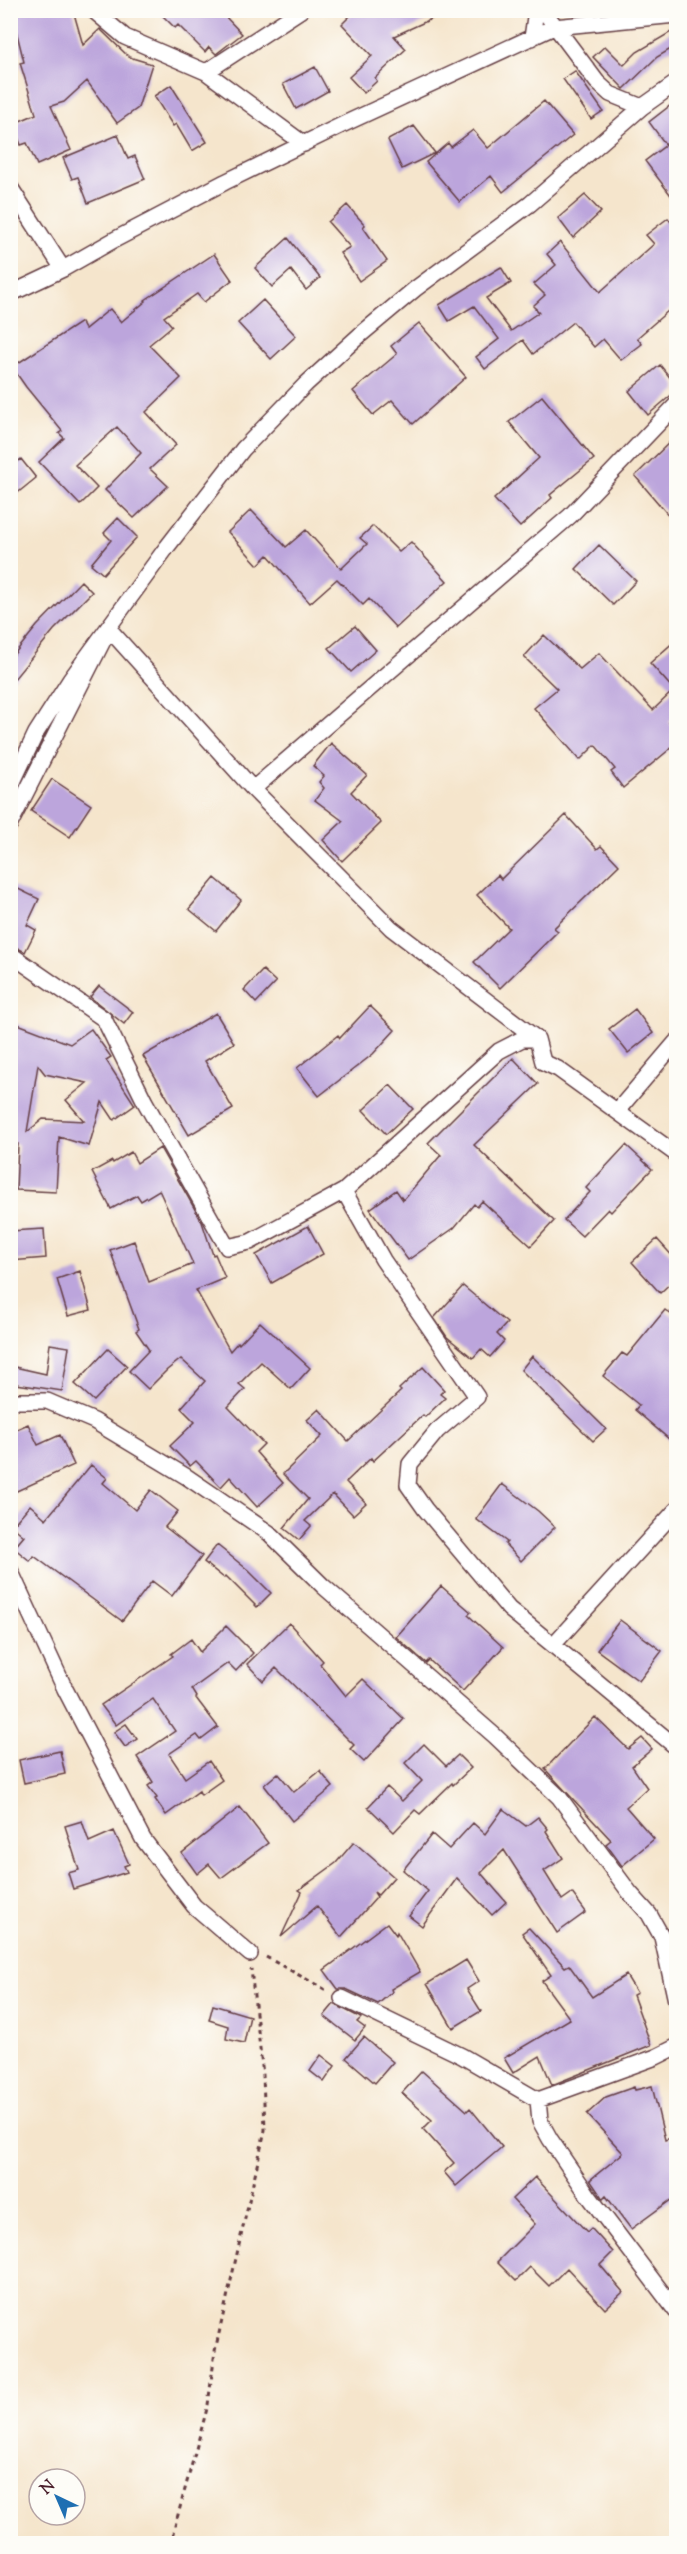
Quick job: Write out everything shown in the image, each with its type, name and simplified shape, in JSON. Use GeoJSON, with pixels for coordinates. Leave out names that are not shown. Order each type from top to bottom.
{"type":"FeatureCollection","features":[{"type":"Feature","properties":{"kind":"street"},"geometry":{"type":"LineString","coordinates":[[93,10],[125,37],[206,72],[304,144]]}},
{"type":"Feature","properties":{"kind":"street"},"geometry":{"type":"LineString","coordinates":[[206,72],[301,10]]}},
{"type":"Feature","properties":{"kind":"street"},"geometry":{"type":"LineString","coordinates":[[532,38],[536,10]]}},
{"type":"Feature","properties":{"kind":"street"},"geometry":{"type":"LineString","coordinates":[[543,10],[603,88],[610,94],[642,107]]}},
{"type":"Feature","properties":{"kind":"street"},"geometry":{"type":"LineString","coordinates":[[10,294],[63,269],[155,219],[304,144],[554,27],[676,15]]}},
{"type":"Feature","properties":{"kind":"street"},"geometry":{"type":"LineString","coordinates":[[10,788],[36,733],[70,680],[167,547],[243,449],[306,384],[360,335],[415,289],[530,204],[642,107],[676,83]]}},
{"type":"Feature","properties":{"kind":"street"},"geometry":{"type":"LineString","coordinates":[[10,187],[63,269]]}},
{"type":"Feature","properties":{"kind":"street"},"geometry":{"type":"LineString","coordinates":[[253,789],[570,516],[676,405]]}},
{"type":"Feature","properties":{"kind":"street"},"geometry":{"type":"LineString","coordinates":[[10,824],[109,629],[253,789],[391,928],[537,1039],[543,1062],[558,1069],[618,1110],[676,1154]]}},
{"type":"Feature","properties":{"kind":"street"},"geometry":{"type":"LineString","coordinates":[[10,954],[104,1019],[145,1102],[227,1246],[250,1242],[344,1191],[499,1051],[522,1040],[537,1039]]}},
{"type":"Feature","properties":{"kind":"street"},"geometry":{"type":"LineString","coordinates":[[618,1110],[676,1042]]}},
{"type":"Feature","properties":{"kind":"street"},"geometry":{"type":"LineString","coordinates":[[344,1191],[389,1269],[477,1397],[437,1431],[410,1464],[408,1485],[425,1509],[509,1609],[676,1747]]}},
{"type":"Feature","properties":{"kind":"street"},"geometry":{"type":"LineString","coordinates":[[10,1401],[47,1401],[94,1421],[187,1477],[269,1533],[323,1586],[495,1736],[559,1797],[630,1893],[649,1914],[662,1936],[676,2001]]}},
{"type":"Feature","properties":{"kind":"street"},"geometry":{"type":"LineString","coordinates":[[554,1645],[676,1510]]}},
{"type":"Feature","properties":{"kind":"street"},"geometry":{"type":"LineString","coordinates":[[10,1570],[60,1680],[143,1839],[194,1906],[250,1954]]}},
{"type":"Feature","properties":{"kind":"street"},"geometry":{"type":"LineString","coordinates":[[342,1998],[462,2056],[538,2100]]}},
{"type":"Feature","properties":{"kind":"street"},"geometry":{"type":"LineString","coordinates":[[538,2100],[656,2057],[676,2047]]}},
{"type":"Feature","properties":{"kind":"street"},"geometry":{"type":"LineString","coordinates":[[538,2100],[540,2121],[550,2139],[588,2195],[676,2311]]}},
{"type":"Feature","properties":{"kind":"path"},"geometry":{"type":"LineString","coordinates":[[170,2544],[207,2405],[215,2350],[265,2130],[263,2075],[250,1954],[278,1961],[342,1998]]}},
{"type":"Feature","properties":{"kind":"building"},"geometry":{"type":"Polygon","coordinates":[[[11,10],[73,10],[83,45],[100,29],[129,57],[152,64],[138,108],[117,123],[87,81],[64,102],[51,106],[71,150],[37,165],[27,143],[21,145],[13,124],[36,114],[20,63],[24,62],[11,10]]]}},
{"type":"Feature","properties":{"kind":"building"},"geometry":{"type":"Polygon","coordinates":[[[157,10],[219,10],[242,34],[216,54],[209,47],[205,52],[178,25],[175,28],[157,10]]]}},
{"type":"Feature","properties":{"kind":"building"},"geometry":{"type":"Polygon","coordinates":[[[356,10],[451,10],[394,36],[406,49],[375,78],[377,81],[364,93],[349,77],[372,56],[342,24],[356,10]]]}},
{"type":"Feature","properties":{"kind":"building"},"geometry":{"type":"Polygon","coordinates":[[[676,29],[676,46],[657,57],[624,89],[593,57],[605,46],[624,65],[637,52],[676,29]]]}},
{"type":"Feature","properties":{"kind":"building"},"geometry":{"type":"Polygon","coordinates":[[[315,67],[328,91],[296,109],[283,84],[315,67]]]}},
{"type":"Feature","properties":{"kind":"building"},"geometry":{"type":"Polygon","coordinates":[[[575,71],[603,111],[591,119],[563,79],[575,71]]]}},
{"type":"Feature","properties":{"kind":"building"},"geometry":{"type":"Polygon","coordinates":[[[171,85],[207,142],[192,151],[176,124],[173,126],[154,96],[171,85]]]}},
{"type":"Feature","properties":{"kind":"building"},"geometry":{"type":"Polygon","coordinates":[[[544,101],[573,135],[503,192],[491,176],[460,202],[426,162],[448,143],[451,147],[473,130],[488,148],[544,101]]]}},
{"type":"Feature","properties":{"kind":"building"},"geometry":{"type":"Polygon","coordinates":[[[676,101],[676,202],[645,161],[666,145],[649,122],[676,101]]]}},
{"type":"Feature","properties":{"kind":"building"},"geometry":{"type":"Polygon","coordinates":[[[414,126],[435,153],[402,169],[388,140],[414,126]]]}},
{"type":"Feature","properties":{"kind":"building"},"geometry":{"type":"Polygon","coordinates":[[[118,135],[128,159],[135,156],[145,179],[88,203],[78,177],[72,179],[63,158],[118,135]]]}},
{"type":"Feature","properties":{"kind":"building"},"geometry":{"type":"Polygon","coordinates":[[[585,195],[601,212],[573,238],[558,218],[585,195]]]}},
{"type":"Feature","properties":{"kind":"building"},"geometry":{"type":"Polygon","coordinates":[[[347,205],[365,225],[363,227],[387,261],[359,281],[340,253],[350,247],[328,222],[347,205]]]}},
{"type":"Feature","properties":{"kind":"building"},"geometry":{"type":"Polygon","coordinates":[[[668,218],[676,229],[676,304],[637,338],[642,344],[621,360],[603,339],[594,347],[573,322],[533,354],[523,340],[485,369],[476,357],[499,339],[474,306],[449,321],[439,305],[501,267],[511,283],[486,298],[511,331],[539,312],[533,306],[545,295],[534,284],[556,265],[547,254],[560,242],[600,292],[654,244],[646,235],[668,218]]]}},
{"type":"Feature","properties":{"kind":"building"},"geometry":{"type":"Polygon","coordinates":[[[288,238],[320,278],[306,290],[291,270],[272,287],[255,268],[288,238]]]}},
{"type":"Feature","properties":{"kind":"building"},"geometry":{"type":"Polygon","coordinates":[[[214,254],[232,280],[204,302],[197,294],[164,317],[172,326],[149,345],[181,378],[146,412],[176,445],[150,469],[168,486],[134,518],[105,490],[141,453],[117,427],[75,465],[97,488],[80,505],[39,462],[64,438],[59,433],[62,431],[12,367],[81,322],[85,329],[110,309],[121,322],[145,300],[214,254]]]}},
{"type":"Feature","properties":{"kind":"building"},"geometry":{"type":"Polygon","coordinates":[[[263,300],[296,336],[271,359],[238,323],[263,300]]]}},
{"type":"Feature","properties":{"kind":"building"},"geometry":{"type":"Polygon","coordinates":[[[419,323],[466,377],[413,424],[392,400],[373,415],[353,391],[397,354],[391,346],[419,323]]]}},
{"type":"Feature","properties":{"kind":"building"},"geometry":{"type":"Polygon","coordinates":[[[660,365],[676,385],[676,391],[648,415],[629,391],[660,365]]]}},
{"type":"Feature","properties":{"kind":"building"},"geometry":{"type":"Polygon","coordinates":[[[542,396],[594,459],[550,495],[552,498],[520,527],[494,499],[539,458],[509,422],[542,396]]]}},
{"type":"Feature","properties":{"kind":"building"},"geometry":{"type":"Polygon","coordinates":[[[676,436],[676,524],[635,476],[676,436]]]}},
{"type":"Feature","properties":{"kind":"building"},"geometry":{"type":"Polygon","coordinates":[[[21,459],[36,478],[10,499],[10,468],[21,459]]]}},
{"type":"Feature","properties":{"kind":"building"},"geometry":{"type":"Polygon","coordinates":[[[251,510],[286,547],[306,530],[341,569],[367,544],[360,538],[373,526],[399,552],[411,542],[447,581],[396,628],[369,599],[363,605],[337,579],[310,603],[268,555],[258,565],[228,532],[251,510]]]}},
{"type":"Feature","properties":{"kind":"building"},"geometry":{"type":"Polygon","coordinates":[[[118,518],[137,537],[103,574],[91,564],[111,540],[104,533],[118,518]]]}},
{"type":"Feature","properties":{"kind":"building"},"geometry":{"type":"Polygon","coordinates":[[[599,545],[636,581],[613,605],[576,569],[599,545]]]}},
{"type":"Feature","properties":{"kind":"building"},"geometry":{"type":"Polygon","coordinates":[[[81,581],[92,592],[54,630],[10,684],[10,659],[37,626],[81,581]]]}},
{"type":"Feature","properties":{"kind":"building"},"geometry":{"type":"Polygon","coordinates":[[[355,626],[376,650],[351,672],[329,648],[355,626]]]}},
{"type":"Feature","properties":{"kind":"building"},"geometry":{"type":"Polygon","coordinates":[[[544,635],[580,669],[599,653],[653,710],[674,690],[650,663],[676,640],[676,715],[669,722],[676,731],[676,744],[623,788],[611,772],[615,769],[595,745],[580,760],[534,708],[557,689],[524,657],[544,635]]]}},
{"type":"Feature","properties":{"kind":"building"},"geometry":{"type":"Polygon","coordinates":[[[331,743],[367,775],[351,792],[381,823],[342,861],[323,840],[343,821],[315,800],[324,788],[319,782],[324,776],[313,766],[331,743]]]}},
{"type":"Feature","properties":{"kind":"building"},"geometry":{"type":"Polygon","coordinates":[[[52,779],[91,805],[70,837],[31,811],[52,779]]]}},
{"type":"Feature","properties":{"kind":"building"},"geometry":{"type":"Polygon","coordinates":[[[566,815],[597,849],[601,846],[619,865],[554,928],[558,931],[500,988],[474,962],[509,928],[477,895],[498,875],[501,879],[566,815]]]}},
{"type":"Feature","properties":{"kind":"building"},"geometry":{"type":"Polygon","coordinates":[[[215,878],[241,900],[216,931],[189,909],[215,878]]]}},
{"type":"Feature","properties":{"kind":"building"},"geometry":{"type":"Polygon","coordinates":[[[10,885],[39,899],[27,925],[36,930],[25,952],[10,944],[10,885]]]}},
{"type":"Feature","properties":{"kind":"building"},"geometry":{"type":"Polygon","coordinates":[[[263,970],[276,982],[256,1003],[244,990],[263,970]]]}},
{"type":"Feature","properties":{"kind":"building"},"geometry":{"type":"Polygon","coordinates":[[[99,986],[133,1012],[124,1024],[90,997],[99,986]]]}},
{"type":"Feature","properties":{"kind":"building"},"geometry":{"type":"Polygon","coordinates":[[[370,1006],[395,1030],[373,1054],[319,1096],[297,1068],[338,1035],[340,1038],[370,1006]]]}},
{"type":"Feature","properties":{"kind":"building"},"geometry":{"type":"Polygon","coordinates":[[[635,1009],[653,1033],[628,1053],[609,1029],[635,1009]]]}},
{"type":"Feature","properties":{"kind":"building"},"geometry":{"type":"Polygon","coordinates":[[[216,1013],[234,1043],[205,1061],[233,1109],[189,1135],[143,1056],[216,1013]]]}},
{"type":"Feature","properties":{"kind":"building"},"geometry":{"type":"Polygon","coordinates":[[[10,1021],[70,1044],[91,1029],[111,1057],[106,1060],[135,1105],[114,1120],[102,1102],[89,1146],[59,1137],[56,1192],[16,1190],[18,1144],[10,1143],[10,1021]],[[38,1065],[27,1132],[43,1119],[84,1121],[66,1100],[87,1083],[45,1074],[38,1065]]]}},
{"type":"Feature","properties":{"kind":"building"},"geometry":{"type":"Polygon","coordinates":[[[513,1058],[538,1084],[474,1145],[554,1221],[531,1246],[482,1201],[477,1207],[474,1204],[454,1228],[408,1260],[370,1209],[396,1190],[403,1200],[441,1155],[428,1143],[513,1058]]]}},
{"type":"Feature","properties":{"kind":"building"},"geometry":{"type":"Polygon","coordinates":[[[390,1085],[413,1109],[386,1134],[363,1110],[390,1085]]]}},
{"type":"Feature","properties":{"kind":"building"},"geometry":{"type":"Polygon","coordinates":[[[626,1145],[652,1169],[611,1212],[608,1209],[582,1236],[564,1220],[590,1192],[586,1188],[626,1145]]]}},
{"type":"Feature","properties":{"kind":"building"},"geometry":{"type":"Polygon","coordinates":[[[160,1148],[202,1222],[213,1255],[215,1254],[225,1278],[196,1290],[230,1351],[260,1322],[310,1368],[291,1389],[261,1362],[239,1384],[245,1389],[228,1407],[264,1444],[256,1452],[283,1483],[257,1507],[230,1477],[221,1487],[196,1461],[190,1466],[170,1446],[195,1422],[181,1408],[205,1381],[181,1359],[148,1389],[129,1371],[149,1350],[136,1331],[139,1329],[110,1250],[134,1241],[149,1282],[193,1264],[159,1190],[141,1201],[137,1195],[111,1209],[92,1172],[131,1152],[137,1163],[160,1148]]]}},
{"type":"Feature","properties":{"kind":"building"},"geometry":{"type":"Polygon","coordinates":[[[308,1226],[323,1254],[272,1283],[256,1255],[308,1226]]]}},
{"type":"Feature","properties":{"kind":"building"},"geometry":{"type":"Polygon","coordinates":[[[44,1229],[46,1258],[10,1261],[10,1231],[44,1229]]]}},
{"type":"Feature","properties":{"kind":"building"},"geometry":{"type":"Polygon","coordinates":[[[657,1239],[676,1260],[676,1278],[660,1293],[632,1262],[657,1239]]]}},
{"type":"Feature","properties":{"kind":"building"},"geometry":{"type":"Polygon","coordinates":[[[80,1271],[91,1310],[68,1316],[57,1279],[80,1271]]]}},
{"type":"Feature","properties":{"kind":"building"},"geometry":{"type":"Polygon","coordinates":[[[463,1286],[507,1323],[497,1334],[504,1341],[490,1357],[481,1349],[473,1358],[447,1337],[434,1318],[463,1286]]]}},
{"type":"Feature","properties":{"kind":"building"},"geometry":{"type":"Polygon","coordinates":[[[665,1310],[676,1318],[676,1445],[635,1410],[639,1405],[603,1376],[622,1353],[627,1356],[665,1310]]]}},
{"type":"Feature","properties":{"kind":"building"},"geometry":{"type":"Polygon","coordinates":[[[50,1344],[69,1347],[62,1391],[10,1383],[10,1366],[46,1374],[50,1344]]]}},
{"type":"Feature","properties":{"kind":"building"},"geometry":{"type":"Polygon","coordinates":[[[108,1349],[127,1366],[94,1401],[75,1384],[108,1349]]]}},
{"type":"Feature","properties":{"kind":"building"},"geometry":{"type":"Polygon","coordinates":[[[532,1356],[606,1429],[593,1441],[521,1370],[532,1356]]]}},
{"type":"Feature","properties":{"kind":"building"},"geometry":{"type":"Polygon","coordinates":[[[423,1367],[444,1390],[440,1394],[445,1398],[373,1461],[371,1458],[346,1482],[366,1503],[353,1515],[333,1494],[305,1521],[311,1526],[299,1540],[284,1528],[308,1499],[283,1474],[322,1436],[307,1420],[319,1409],[348,1441],[423,1367]]]}},
{"type":"Feature","properties":{"kind":"building"},"geometry":{"type":"Polygon","coordinates":[[[28,1424],[38,1445],[60,1435],[74,1465],[10,1494],[10,1432],[28,1424]]]}},
{"type":"Feature","properties":{"kind":"building"},"geometry":{"type":"Polygon","coordinates":[[[91,1465],[107,1478],[103,1483],[135,1510],[151,1490],[178,1511],[165,1527],[202,1556],[172,1596],[152,1581],[122,1621],[34,1556],[30,1561],[14,1548],[24,1536],[12,1526],[30,1505],[46,1519],[91,1465]]]}},
{"type":"Feature","properties":{"kind":"building"},"geometry":{"type":"Polygon","coordinates":[[[502,1484],[555,1527],[521,1561],[505,1544],[507,1542],[476,1519],[502,1484]]]}},
{"type":"Feature","properties":{"kind":"building"},"geometry":{"type":"Polygon","coordinates":[[[217,1545],[248,1570],[271,1593],[257,1607],[226,1576],[224,1578],[204,1562],[217,1545]]]}},
{"type":"Feature","properties":{"kind":"building"},"geometry":{"type":"Polygon","coordinates":[[[441,1586],[471,1612],[468,1615],[503,1647],[463,1691],[429,1660],[426,1663],[396,1637],[441,1586]]]}},
{"type":"Feature","properties":{"kind":"building"},"geometry":{"type":"Polygon","coordinates":[[[620,1620],[662,1651],[639,1681],[597,1650],[620,1620]]]}},
{"type":"Feature","properties":{"kind":"building"},"geometry":{"type":"Polygon","coordinates":[[[289,1623],[323,1661],[320,1664],[346,1696],[363,1679],[404,1719],[364,1762],[350,1749],[354,1745],[276,1668],[263,1681],[247,1664],[289,1623]]]}},
{"type":"Feature","properties":{"kind":"building"},"geometry":{"type":"Polygon","coordinates":[[[226,1626],[253,1653],[236,1671],[228,1663],[192,1689],[218,1727],[201,1740],[197,1735],[169,1754],[185,1778],[209,1761],[222,1780],[201,1795],[199,1791],[166,1815],[148,1786],[153,1782],[137,1757],[175,1731],[153,1699],[116,1725],[101,1705],[173,1656],[171,1654],[191,1639],[200,1652],[226,1626]]]}},
{"type":"Feature","properties":{"kind":"building"},"geometry":{"type":"Polygon","coordinates":[[[595,1717],[628,1749],[642,1738],[652,1749],[632,1766],[647,1788],[626,1807],[654,1839],[622,1866],[606,1844],[611,1840],[545,1769],[595,1717]]]}},
{"type":"Feature","properties":{"kind":"building"},"geometry":{"type":"Polygon","coordinates":[[[126,1724],[137,1739],[125,1747],[114,1732],[126,1724]]]}},
{"type":"Feature","properties":{"kind":"building"},"geometry":{"type":"Polygon","coordinates":[[[424,1744],[446,1766],[458,1755],[471,1768],[420,1814],[415,1810],[394,1832],[368,1807],[387,1787],[402,1801],[422,1781],[405,1763],[424,1744]]]}},
{"type":"Feature","properties":{"kind":"building"},"geometry":{"type":"Polygon","coordinates":[[[60,1751],[65,1774],[24,1783],[19,1760],[60,1751]]]}},
{"type":"Feature","properties":{"kind":"building"},"geometry":{"type":"Polygon","coordinates":[[[320,1771],[333,1787],[292,1821],[264,1785],[278,1773],[294,1792],[320,1771]]]}},
{"type":"Feature","properties":{"kind":"building"},"geometry":{"type":"Polygon","coordinates":[[[240,1807],[268,1843],[221,1878],[209,1864],[197,1874],[182,1853],[240,1807]]]}},
{"type":"Feature","properties":{"kind":"building"},"geometry":{"type":"Polygon","coordinates":[[[503,1809],[526,1826],[538,1817],[548,1829],[546,1831],[563,1858],[544,1871],[562,1900],[572,1893],[586,1912],[557,1933],[504,1850],[481,1873],[506,1902],[492,1915],[457,1878],[422,1926],[409,1916],[428,1891],[403,1870],[432,1834],[449,1849],[473,1823],[485,1834],[503,1809]]]}},
{"type":"Feature","properties":{"kind":"building"},"geometry":{"type":"Polygon","coordinates":[[[82,1821],[89,1842],[114,1831],[129,1864],[124,1866],[127,1872],[73,1889],[68,1873],[79,1870],[65,1826],[82,1821]]]}},
{"type":"Feature","properties":{"kind":"building"},"geometry":{"type":"Polygon","coordinates":[[[354,1842],[394,1877],[378,1895],[374,1892],[377,1897],[341,1937],[317,1906],[281,1937],[302,1892],[299,1890],[336,1863],[354,1842]]]}},
{"type":"Feature","properties":{"kind":"building"},"geometry":{"type":"Polygon","coordinates":[[[387,1923],[396,1935],[397,1932],[420,1972],[391,1989],[392,1992],[378,2004],[346,1989],[338,1989],[324,1970],[387,1923]]]}},
{"type":"Feature","properties":{"kind":"building"},"geometry":{"type":"Polygon","coordinates":[[[529,1928],[565,1967],[569,1965],[592,1997],[626,1975],[637,1993],[633,1995],[651,2045],[552,2085],[540,2056],[513,2073],[504,2058],[570,2019],[542,1981],[551,1975],[522,1933],[529,1928]]]}},
{"type":"Feature","properties":{"kind":"building"},"geometry":{"type":"Polygon","coordinates":[[[466,1960],[479,1981],[467,1989],[481,2011],[453,2028],[427,1984],[466,1960]]]}},
{"type":"Feature","properties":{"kind":"building"},"geometry":{"type":"Polygon","coordinates":[[[334,2004],[361,2018],[357,2022],[365,2028],[355,2040],[324,2016],[334,2004]]]}},
{"type":"Feature","properties":{"kind":"building"},"geometry":{"type":"Polygon","coordinates":[[[213,2005],[250,2016],[244,2043],[226,2039],[228,2026],[209,2020],[213,2005]]]}},
{"type":"Feature","properties":{"kind":"building"},"geometry":{"type":"Polygon","coordinates":[[[364,2037],[393,2062],[375,2083],[346,2058],[364,2037]]]}},
{"type":"Feature","properties":{"kind":"building"},"geometry":{"type":"Polygon","coordinates":[[[321,2055],[335,2066],[324,2082],[310,2071],[321,2055]]]}},
{"type":"Feature","properties":{"kind":"building"},"geometry":{"type":"Polygon","coordinates":[[[422,2071],[467,2111],[470,2108],[502,2147],[456,2186],[444,2172],[454,2163],[423,2129],[432,2120],[402,2093],[422,2071]]]}},
{"type":"Feature","properties":{"kind":"building"},"geometry":{"type":"Polygon","coordinates":[[[652,2086],[665,2140],[676,2136],[676,2196],[631,2229],[606,2196],[603,2199],[590,2180],[623,2153],[587,2114],[606,2097],[634,2087],[635,2090],[652,2086]]]}},
{"type":"Feature","properties":{"kind":"building"},"geometry":{"type":"Polygon","coordinates":[[[535,2177],[587,2232],[591,2228],[613,2252],[600,2265],[623,2292],[605,2309],[567,2268],[549,2286],[530,2267],[516,2281],[497,2262],[535,2224],[512,2199],[535,2177]]]}}]}
